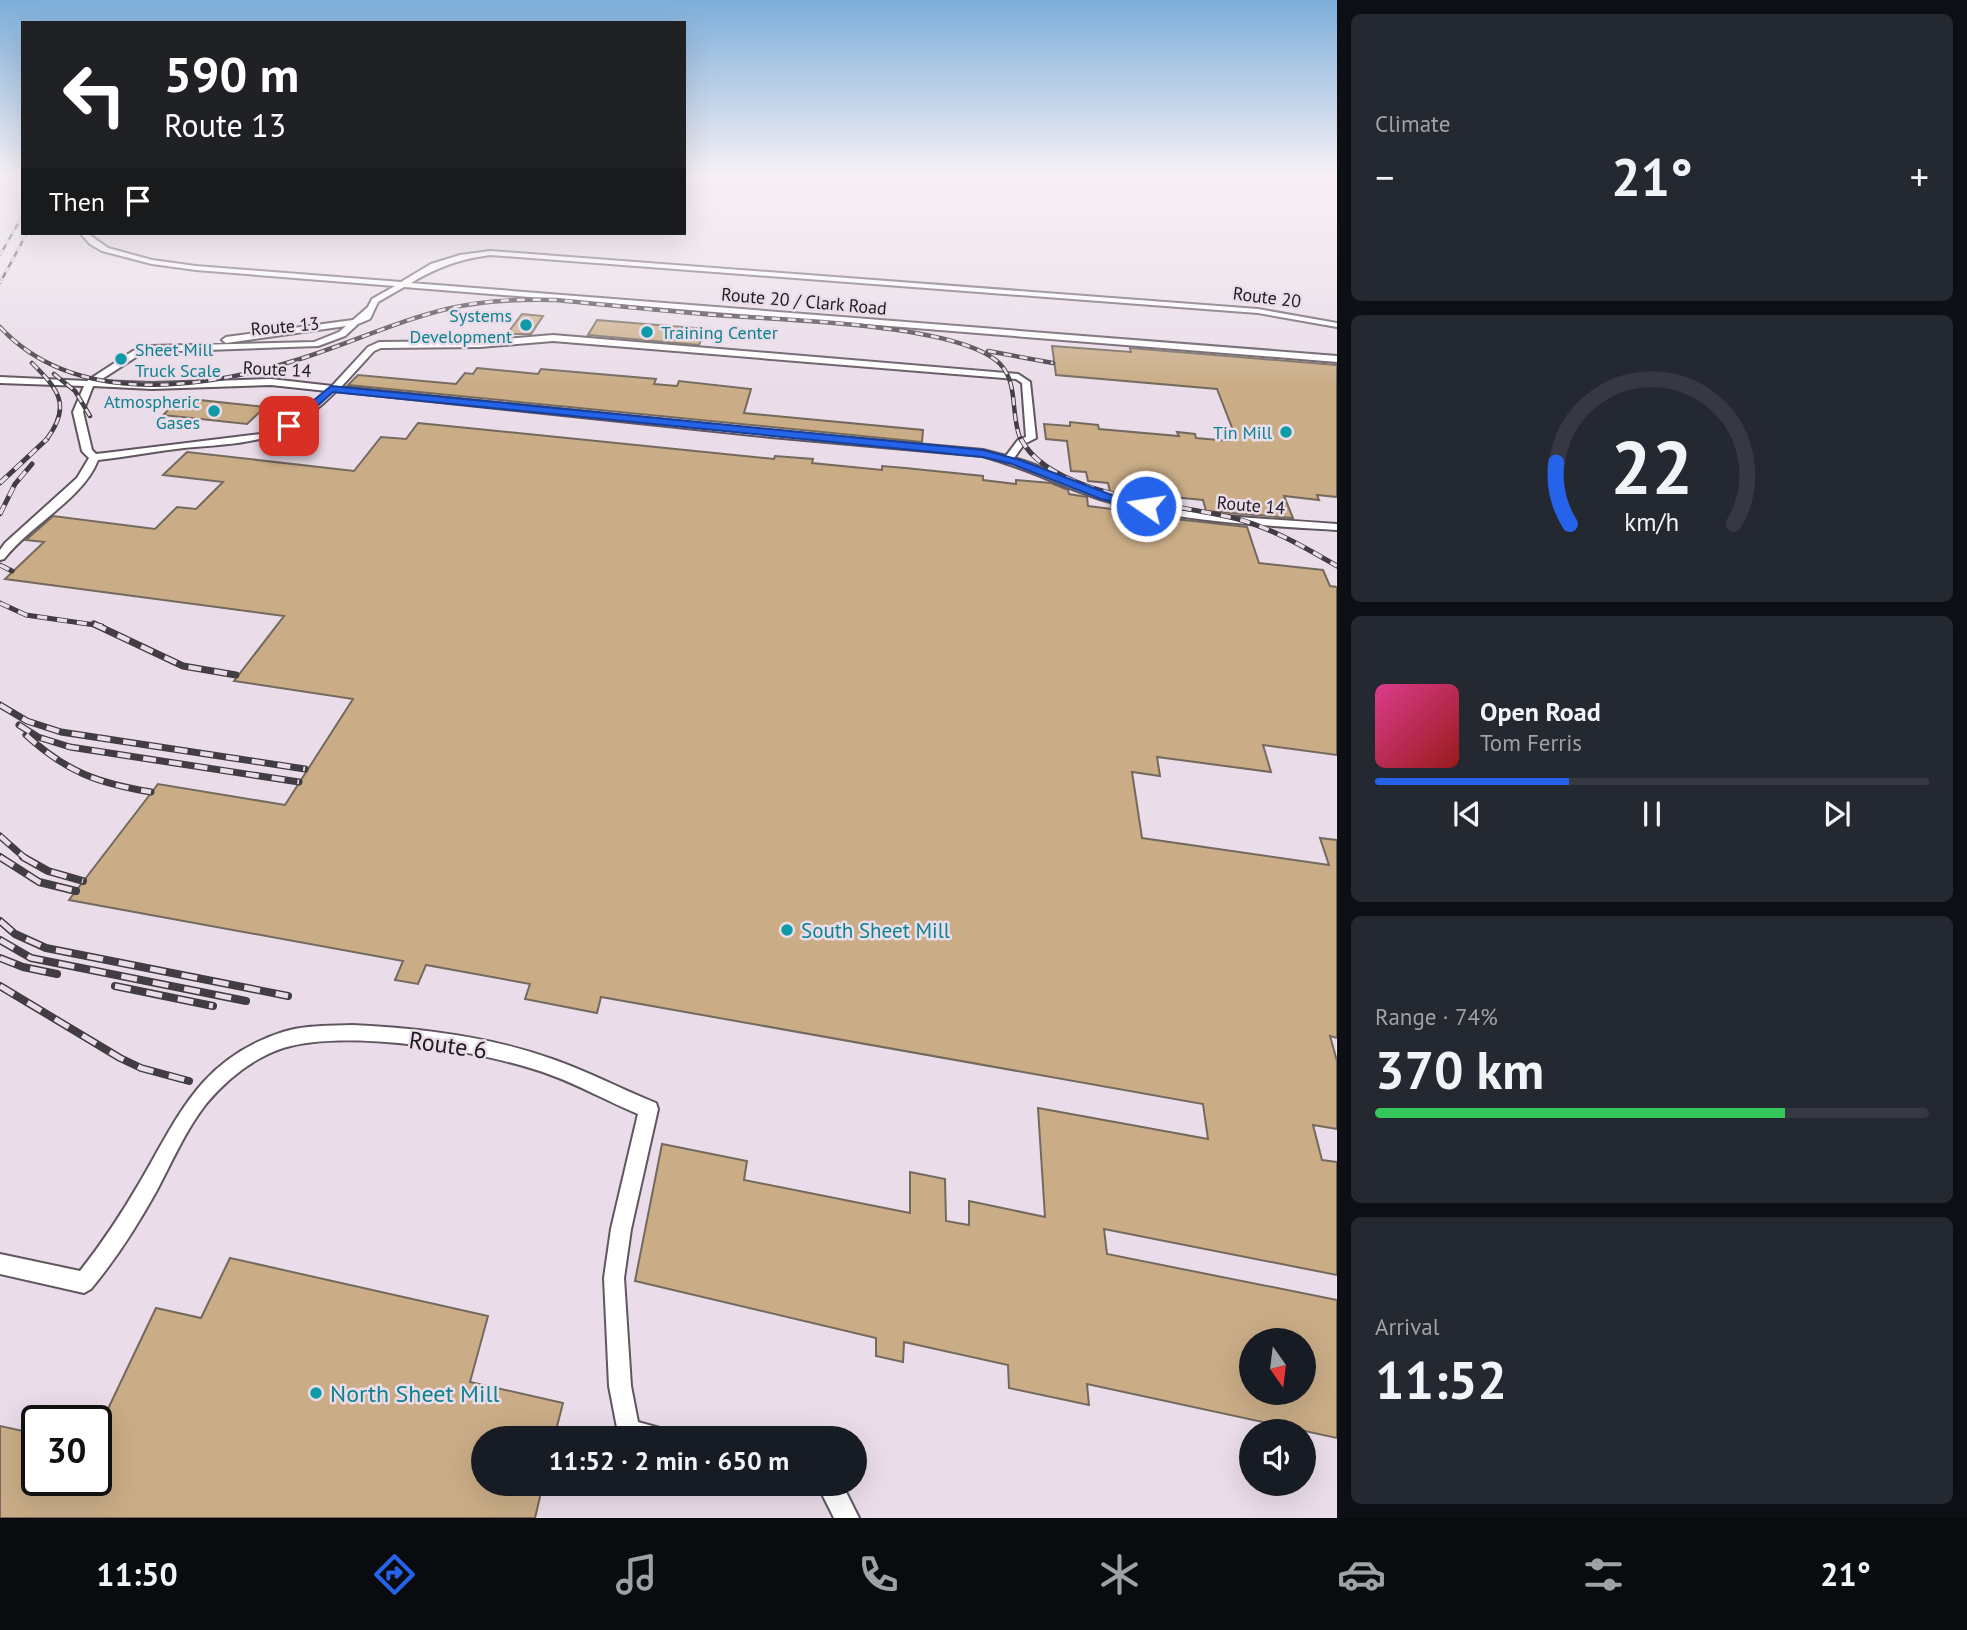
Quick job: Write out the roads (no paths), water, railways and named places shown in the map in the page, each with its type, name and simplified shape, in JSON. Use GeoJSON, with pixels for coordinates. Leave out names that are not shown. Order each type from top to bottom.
{"type":"FeatureCollection","features":[{"type":"Feature","properties":{"kind":"street","name":"Route 20 / Clark Road"},"geometry":{"type":"LineString","coordinates":[[100,246],[134,258],[179,266],[1337,359]]}},
{"type":"Feature","properties":{"kind":"street","name":"Route 20"},"geometry":{"type":"LineString","coordinates":[[404,284],[450,260],[473,254],[502,253],[1258,311],[1337,325]]}},
{"type":"Feature","properties":{"kind":"street","name":"Route 13"},"geometry":{"type":"LineString","coordinates":[[90,383],[136,352],[149,349],[305,346],[337,337],[367,317],[375,301],[404,284]]}},
{"type":"Feature","properties":{"kind":"street","name":"Route 13"},"geometry":{"type":"LineString","coordinates":[[170,348],[357,322]]}},
{"type":"Feature","properties":{"kind":"street"},"geometry":{"type":"LineString","coordinates":[[90,383],[78,412],[86,452],[94,457],[253,439],[289,426],[371,349],[379,345],[480,344],[552,338],[1009,376],[1026,382],[1031,438],[1021,442],[1008,460]]}},
{"type":"Feature","properties":{"kind":"street","name":"Route 14"},"geometry":{"type":"LineString","coordinates":[[0,380],[166,386],[258,381],[983,453],[1105,497],[1146,506],[1199,516],[1337,527]]}},
{"type":"Feature","properties":{"kind":"street"},"geometry":{"type":"LineString","coordinates":[[0,556],[12,540],[86,475],[94,457]]}},
{"type":"Feature","properties":{"kind":"street","name":"Route 6"},"geometry":{"type":"LineString","coordinates":[[0,1264],[84,1282],[141,1200],[200,1098],[230,1070],[273,1044],[295,1037],[382,1035],[499,1052],[569,1074],[649,1109],[621,1229],[614,1278],[620,1386],[627,1426]]}},
{"type":"Feature","properties":{"kind":"street"},"geometry":{"type":"LineString","coordinates":[[835,1496],[847,1518]]}},
{"type":"Feature","properties":{"kind":"railway"},"geometry":{"type":"LineString","coordinates":[[0,255],[5,246]]}},
{"type":"Feature","properties":{"kind":"railway"},"geometry":{"type":"LineString","coordinates":[[0,283],[20,246]]}},
{"type":"Feature","properties":{"kind":"railway"},"geometry":{"type":"LineString","coordinates":[[0,327],[31,353],[65,370],[103,381],[142,385],[224,378],[263,370],[432,313],[464,305],[504,301],[556,300],[867,326],[949,340],[980,351],[1001,365],[1010,382],[1021,440]]}},
{"type":"Feature","properties":{"kind":"railway"},"geometry":{"type":"LineString","coordinates":[[988,351],[1053,363]]}},
{"type":"Feature","properties":{"kind":"railway"},"geometry":{"type":"LineString","coordinates":[[32,363],[49,382],[59,399],[59,417],[46,440]]}},
{"type":"Feature","properties":{"kind":"railway"},"geometry":{"type":"LineString","coordinates":[[54,374],[75,391],[90,416]]}},
{"type":"Feature","properties":{"kind":"railway"},"geometry":{"type":"LineString","coordinates":[[1021,439],[1037,459],[1060,475],[1088,487],[1254,524],[1337,566]]}},
{"type":"Feature","properties":{"kind":"railway"},"geometry":{"type":"LineString","coordinates":[[0,483],[46,440]]}},
{"type":"Feature","properties":{"kind":"railway"},"geometry":{"type":"LineString","coordinates":[[0,514],[15,484],[32,464]]}},
{"type":"Feature","properties":{"kind":"railway"},"geometry":{"type":"LineString","coordinates":[[0,565],[12,571]]}},
{"type":"Feature","properties":{"kind":"railway"},"geometry":{"type":"LineString","coordinates":[[0,603],[26,615],[97,625]]}},
{"type":"Feature","properties":{"kind":"railway"},"geometry":{"type":"LineString","coordinates":[[97,625],[102,626]]}},
{"type":"Feature","properties":{"kind":"railway"},"geometry":{"type":"LineString","coordinates":[[97,625],[183,666],[236,675]]}},
{"type":"Feature","properties":{"kind":"railway"},"geometry":{"type":"LineString","coordinates":[[0,705],[27,721],[61,732],[305,769]]}},
{"type":"Feature","properties":{"kind":"railway"},"geometry":{"type":"LineString","coordinates":[[19,725],[38,737],[70,747],[299,782]]}},
{"type":"Feature","properties":{"kind":"railway"},"geometry":{"type":"LineString","coordinates":[[26,735],[55,758],[84,774],[114,785],[151,792]]}},
{"type":"Feature","properties":{"kind":"railway"},"geometry":{"type":"LineString","coordinates":[[0,836],[25,858]]}},
{"type":"Feature","properties":{"kind":"railway"},"geometry":{"type":"LineString","coordinates":[[3,859],[0,857],[39,882],[76,891]]}},
{"type":"Feature","properties":{"kind":"railway"},"geometry":{"type":"LineString","coordinates":[[25,858],[48,871],[83,881]]}},
{"type":"Feature","properties":{"kind":"railway"},"geometry":{"type":"LineString","coordinates":[[0,921],[15,934],[46,948],[288,996]]}},
{"type":"Feature","properties":{"kind":"railway"},"geometry":{"type":"LineString","coordinates":[[0,940],[31,958],[246,1001]]}},
{"type":"Feature","properties":{"kind":"railway"},"geometry":{"type":"LineString","coordinates":[[0,958],[23,967],[57,974]]}},
{"type":"Feature","properties":{"kind":"railway"},"geometry":{"type":"LineString","coordinates":[[0,986],[120,1058],[141,1068],[189,1081]]}},
{"type":"Feature","properties":{"kind":"railway"},"geometry":{"type":"LineString","coordinates":[[115,986],[213,1006]]}},
{"type":"Feature","properties":{"kind":"place","name":"Systems Development"},"geometry":{"type":"Point","coordinates":[526,325]}},
{"type":"Feature","properties":{"kind":"place","name":"Training Center"},"geometry":{"type":"Point","coordinates":[647,332]}},
{"type":"Feature","properties":{"kind":"place","name":"Sheet Mill Truck Scale"},"geometry":{"type":"Point","coordinates":[121,359]}},
{"type":"Feature","properties":{"kind":"place","name":"Atmospheric Gases"},"geometry":{"type":"Point","coordinates":[214,411]}},
{"type":"Feature","properties":{"kind":"place","name":"Tin Mill"},"geometry":{"type":"Point","coordinates":[1286,432]}},
{"type":"Feature","properties":{"kind":"place","name":"South Sheet Mill"},"geometry":{"type":"Point","coordinates":[787,930]}},
{"type":"Feature","properties":{"kind":"place","name":"North Sheet Mill"},"geometry":{"type":"Point","coordinates":[316,1393]}}]}
